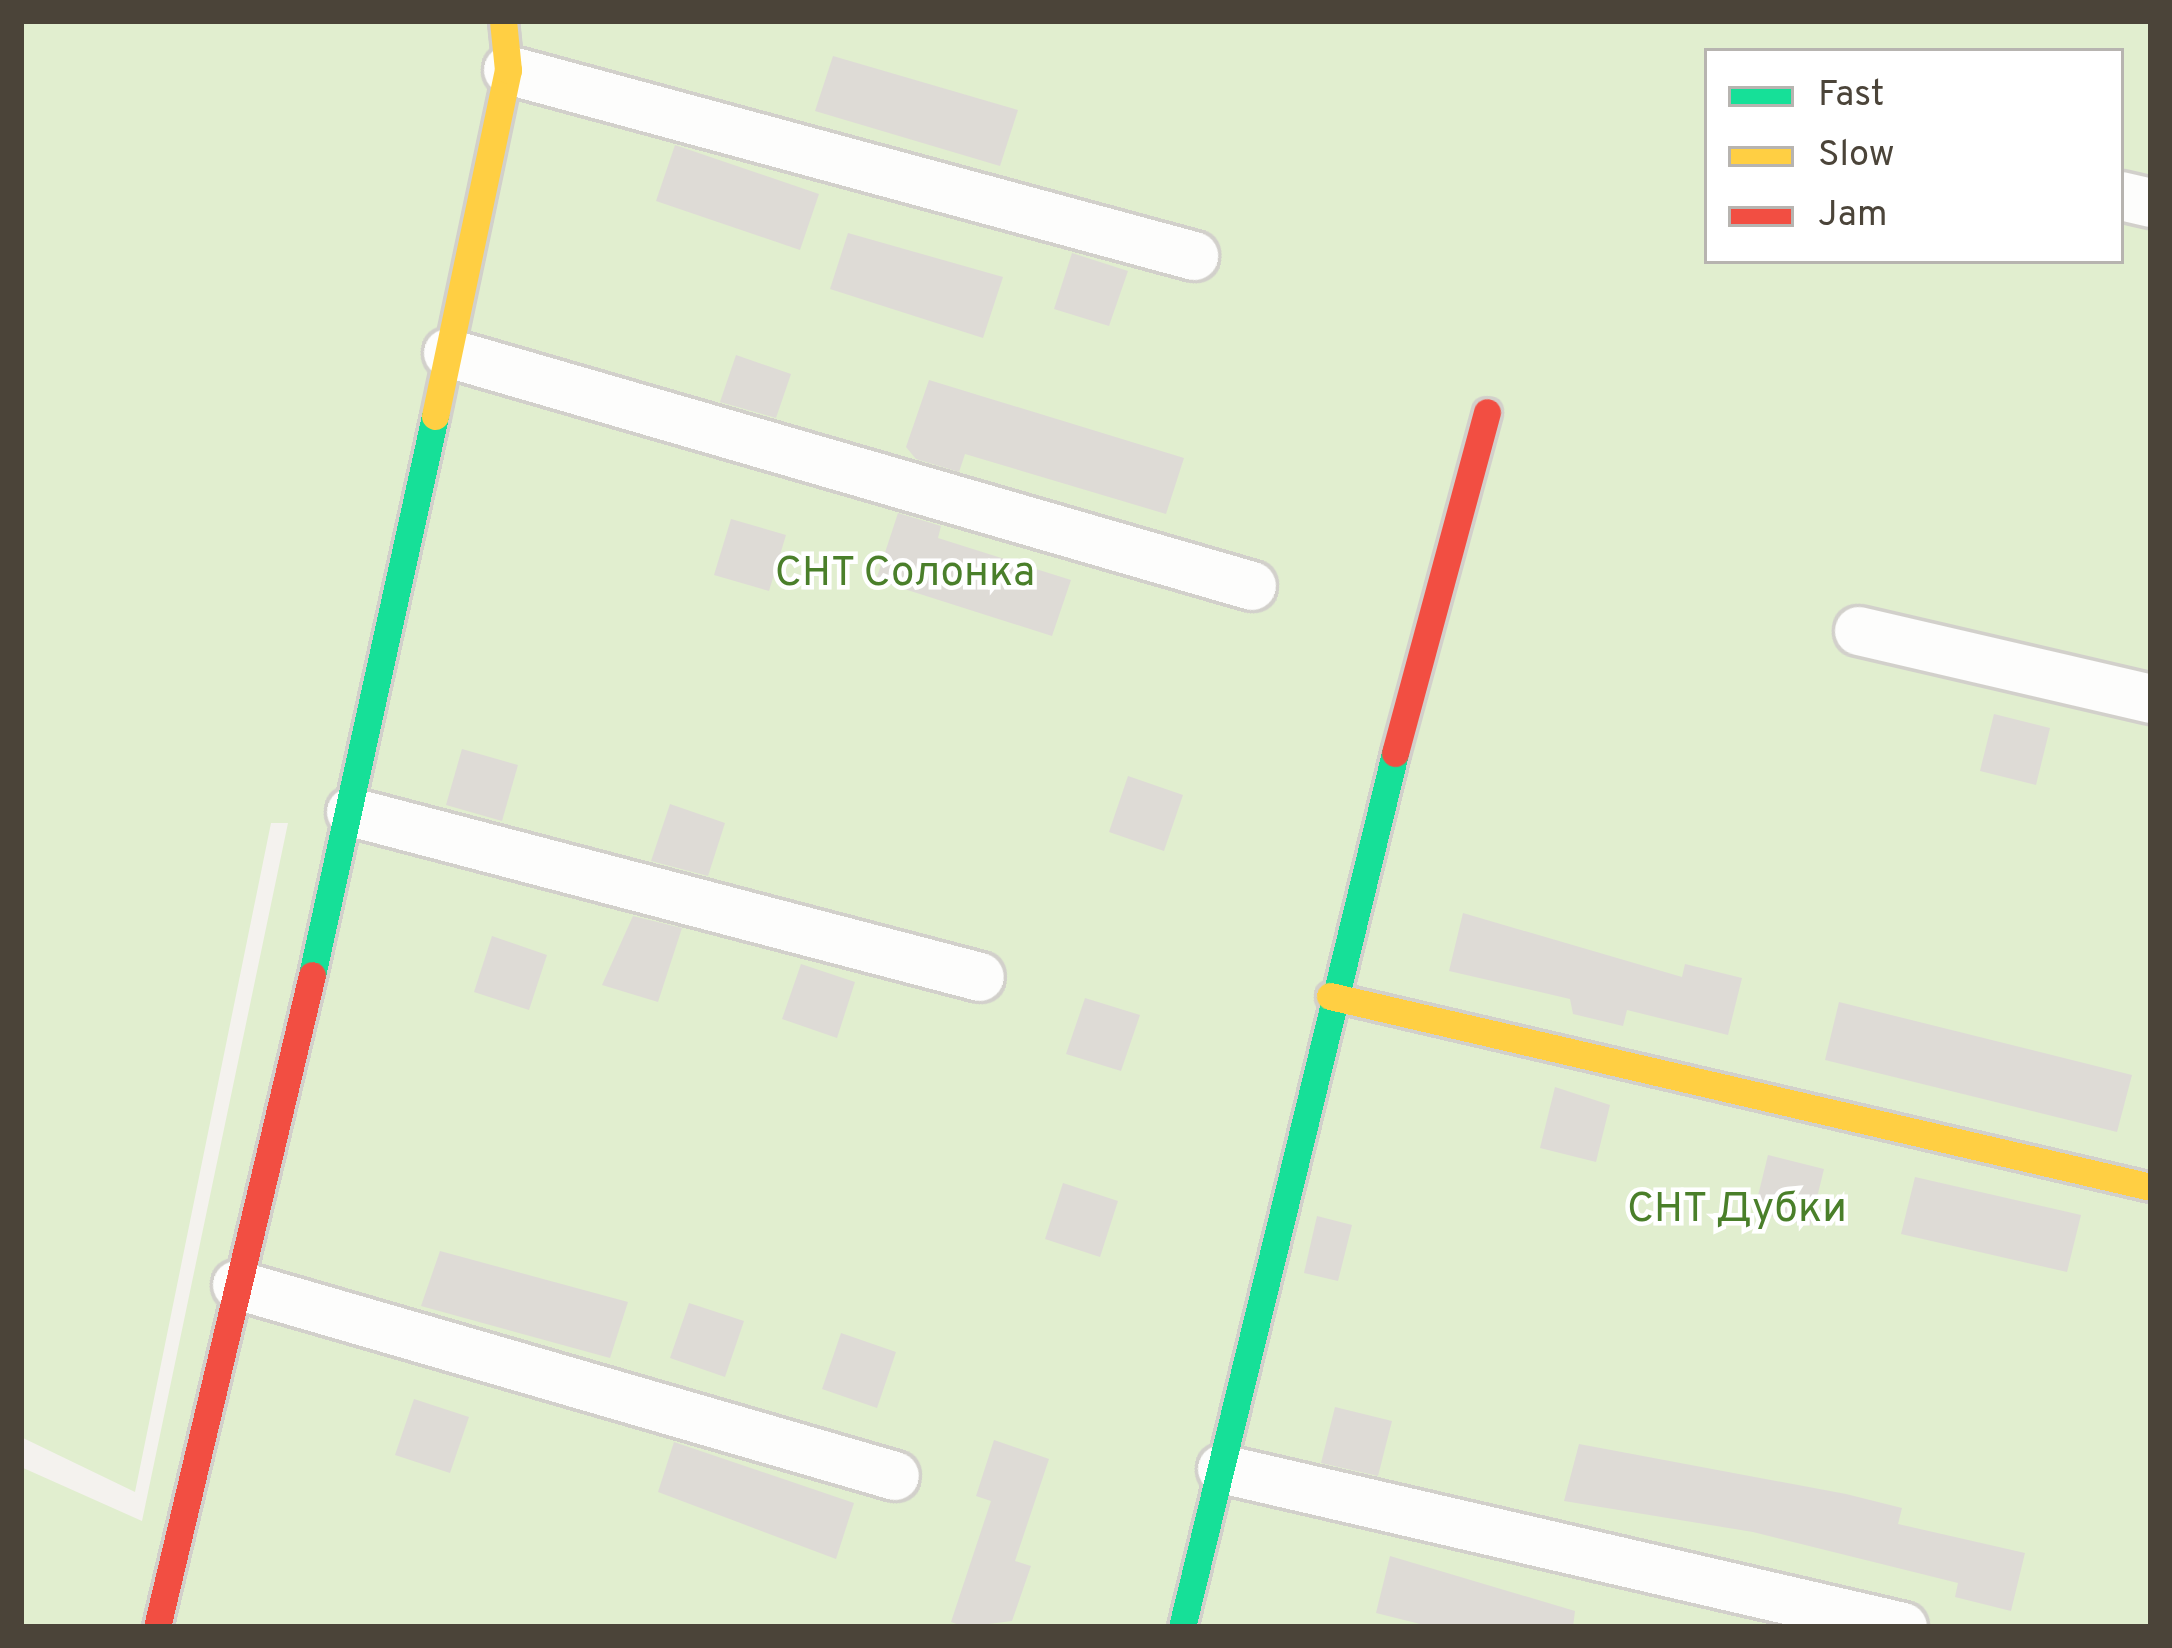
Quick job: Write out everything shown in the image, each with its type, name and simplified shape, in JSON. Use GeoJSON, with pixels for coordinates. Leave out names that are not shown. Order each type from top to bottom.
{"type":"FeatureCollection","features":[{"type":"Feature","properties":{"kind":"street"},"geometry":{"type":"LineString","coordinates":[[157,1627],[351,812],[508,70],[503,21]]}},
{"type":"Feature","properties":{"kind":"street"},"geometry":{"type":"LineString","coordinates":[[508,70],[1194,256]]}},
{"type":"Feature","properties":{"kind":"street"},"geometry":{"type":"LineString","coordinates":[[448,353],[1252,586]]}},
{"type":"Feature","properties":{"kind":"street"},"geometry":{"type":"LineString","coordinates":[[1182,1627],[1330,996],[1487,412]]}},
{"type":"Feature","properties":{"kind":"street"},"geometry":{"type":"LineString","coordinates":[[1858,631],[2151,699]]}},
{"type":"Feature","properties":{"kind":"street"},"geometry":{"type":"LineString","coordinates":[[351,812],[980,977]]}},
{"type":"Feature","properties":{"kind":"street"},"geometry":{"type":"LineString","coordinates":[[1330,996],[2151,1186]]}},
{"type":"Feature","properties":{"kind":"street"},"geometry":{"type":"LineString","coordinates":[[236,1285],[895,1476]]}},
{"type":"Feature","properties":{"kind":"street"},"geometry":{"type":"LineString","coordinates":[[1222,1469],[1903,1627]]}},
{"type":"Feature","properties":{"kind":"green space"},"geometry":{"type":"Polygon","coordinates":[[[21,21],[2151,21],[2151,1627],[21,1627],[21,1467],[142,1521],[288,823],[271,823],[135,1492],[21,1437],[21,21]]]}},
{"type":"Feature","properties":{"kind":"building"},"geometry":{"type":"Polygon","coordinates":[[[833,56],[1018,110],[1000,166],[815,111],[833,56]]]}},
{"type":"Feature","properties":{"kind":"building"},"geometry":{"type":"Polygon","coordinates":[[[675,145],[819,194],[800,250],[656,201],[675,145]]]}},
{"type":"Feature","properties":{"kind":"building"},"geometry":{"type":"Polygon","coordinates":[[[848,233],[1003,277],[983,338],[830,289],[848,233]]]}},
{"type":"Feature","properties":{"kind":"building"},"geometry":{"type":"Polygon","coordinates":[[[1072,253],[1128,271],[1109,326],[1054,309],[1072,253]]]}},
{"type":"Feature","properties":{"kind":"building"},"geometry":{"type":"Polygon","coordinates":[[[736,355],[791,374],[776,418],[720,402],[736,355]]]}},
{"type":"Feature","properties":{"kind":"building"},"geometry":{"type":"Polygon","coordinates":[[[929,380],[1184,458],[1166,514],[965,454],[959,472],[916,459],[906,447],[929,380]]]}},
{"type":"Feature","properties":{"kind":"building"},"geometry":{"type":"Polygon","coordinates":[[[898,513],[941,526],[938,538],[1071,580],[1052,636],[876,580],[898,513]]]}},
{"type":"Feature","properties":{"kind":"building"},"geometry":{"type":"Polygon","coordinates":[[[731,519],[786,535],[769,591],[714,575],[731,519]]]}},
{"type":"Feature","properties":{"kind":"building"},"geometry":{"type":"Polygon","coordinates":[[[1994,714],[2050,728],[2036,785],[1980,771],[1994,714]]]}},
{"type":"Feature","properties":{"kind":"building"},"geometry":{"type":"Polygon","coordinates":[[[462,749],[518,765],[502,821],[446,805],[462,749]]]}},
{"type":"Feature","properties":{"kind":"building"},"geometry":{"type":"Polygon","coordinates":[[[1128,776],[1183,795],[1164,851],[1109,832],[1128,776]]]}},
{"type":"Feature","properties":{"kind":"building"},"geometry":{"type":"Polygon","coordinates":[[[670,804],[725,823],[708,876],[651,861],[670,804]]]}},
{"type":"Feature","properties":{"kind":"building"},"geometry":{"type":"Polygon","coordinates":[[[1463,913],[1682,977],[1685,964],[1742,978],[1728,1035],[1627,1010],[1623,1026],[1573,1014],[1570,999],[1449,971],[1463,913]]]}},
{"type":"Feature","properties":{"kind":"building"},"geometry":{"type":"Polygon","coordinates":[[[633,916],[682,928],[658,1002],[602,985],[633,916]]]}},
{"type":"Feature","properties":{"kind":"building"},"geometry":{"type":"Polygon","coordinates":[[[492,936],[547,955],[529,1010],[474,992],[492,936]]]}},
{"type":"Feature","properties":{"kind":"building"},"geometry":{"type":"Polygon","coordinates":[[[801,964],[855,982],[837,1038],[782,1019],[801,964]]]}},
{"type":"Feature","properties":{"kind":"building"},"geometry":{"type":"Polygon","coordinates":[[[1085,998],[1140,1015],[1121,1071],[1066,1054],[1085,998]]]}},
{"type":"Feature","properties":{"kind":"building"},"geometry":{"type":"Polygon","coordinates":[[[1839,1002],[2132,1075],[2117,1132],[1825,1060],[1839,1002]]]}},
{"type":"Feature","properties":{"kind":"building"},"geometry":{"type":"Polygon","coordinates":[[[1555,1087],[1610,1105],[1596,1162],[1540,1148],[1555,1087]]]}},
{"type":"Feature","properties":{"kind":"building"},"geometry":{"type":"Polygon","coordinates":[[[1768,1155],[1824,1169],[1810,1226],[1754,1212],[1768,1155]]]}},
{"type":"Feature","properties":{"kind":"building"},"geometry":{"type":"Polygon","coordinates":[[[1915,1177],[2081,1215],[2067,1272],[1901,1234],[1915,1177]]]}},
{"type":"Feature","properties":{"kind":"building"},"geometry":{"type":"Polygon","coordinates":[[[1063,1183],[1118,1201],[1100,1257],[1045,1239],[1063,1183]]]}},
{"type":"Feature","properties":{"kind":"building"},"geometry":{"type":"Polygon","coordinates":[[[1317,1216],[1352,1225],[1338,1281],[1304,1273],[1317,1216]]]}},
{"type":"Feature","properties":{"kind":"building"},"geometry":{"type":"Polygon","coordinates":[[[440,1251],[628,1302],[610,1358],[421,1306],[440,1251]]]}},
{"type":"Feature","properties":{"kind":"building"},"geometry":{"type":"Polygon","coordinates":[[[689,1303],[744,1321],[725,1377],[670,1358],[689,1303]]]}},
{"type":"Feature","properties":{"kind":"building"},"geometry":{"type":"Polygon","coordinates":[[[841,1333],[896,1352],[877,1408],[822,1389],[841,1333]]]}},
{"type":"Feature","properties":{"kind":"building"},"geometry":{"type":"Polygon","coordinates":[[[414,1399],[469,1417],[450,1473],[395,1455],[414,1399]]]}},
{"type":"Feature","properties":{"kind":"building"},"geometry":{"type":"Polygon","coordinates":[[[1335,1407],[1392,1421],[1378,1476],[1321,1463],[1335,1407]]]}},
{"type":"Feature","properties":{"kind":"building"},"geometry":{"type":"Polygon","coordinates":[[[994,1440],[1049,1459],[1015,1561],[1031,1566],[1012,1621],[965,1627],[951,1622],[991,1501],[976,1496],[994,1440]]]}},
{"type":"Feature","properties":{"kind":"building"},"geometry":{"type":"Polygon","coordinates":[[[674,1442],[854,1503],[836,1559],[658,1492],[674,1442]]]}},
{"type":"Feature","properties":{"kind":"building"},"geometry":{"type":"Polygon","coordinates":[[[1579,1444],[1846,1494],[1902,1508],[1898,1524],[2025,1553],[2011,1611],[1955,1597],[1958,1583],[1753,1532],[1564,1501],[1579,1444]]]}},
{"type":"Feature","properties":{"kind":"building"},"geometry":{"type":"Polygon","coordinates":[[[1390,1556],[1575,1611],[1573,1627],[1432,1627],[1376,1613],[1390,1556]]]}},
{"type":"Feature","properties":{"kind":"traffic: fast"},"geometry":{"type":"LineString","coordinates":[[312,975],[435,416]]}},
{"type":"Feature","properties":{"kind":"traffic: fast"},"geometry":{"type":"LineString","coordinates":[[1182,1627],[1395,753]]}},
{"type":"Feature","properties":{"kind":"traffic: slow"},"geometry":{"type":"LineString","coordinates":[[435,416],[508,70],[503,21]]}},
{"type":"Feature","properties":{"kind":"traffic: slow"},"geometry":{"type":"LineString","coordinates":[[1330,996],[2151,1187]]}},
{"type":"Feature","properties":{"kind":"traffic: jam"},"geometry":{"type":"LineString","coordinates":[[1395,753],[1487,412]]}},
{"type":"Feature","properties":{"kind":"traffic: jam"},"geometry":{"type":"LineString","coordinates":[[157,1627],[312,975]]}},
{"type":"Feature","properties":{"kind":"park label","name":"СНТ Солонка"},"geometry":{"type":"Point","coordinates":[905,575]}},
{"type":"Feature","properties":{"kind":"park label","name":"СНТ Дубки"},"geometry":{"type":"Point","coordinates":[1737,1211]}}]}
